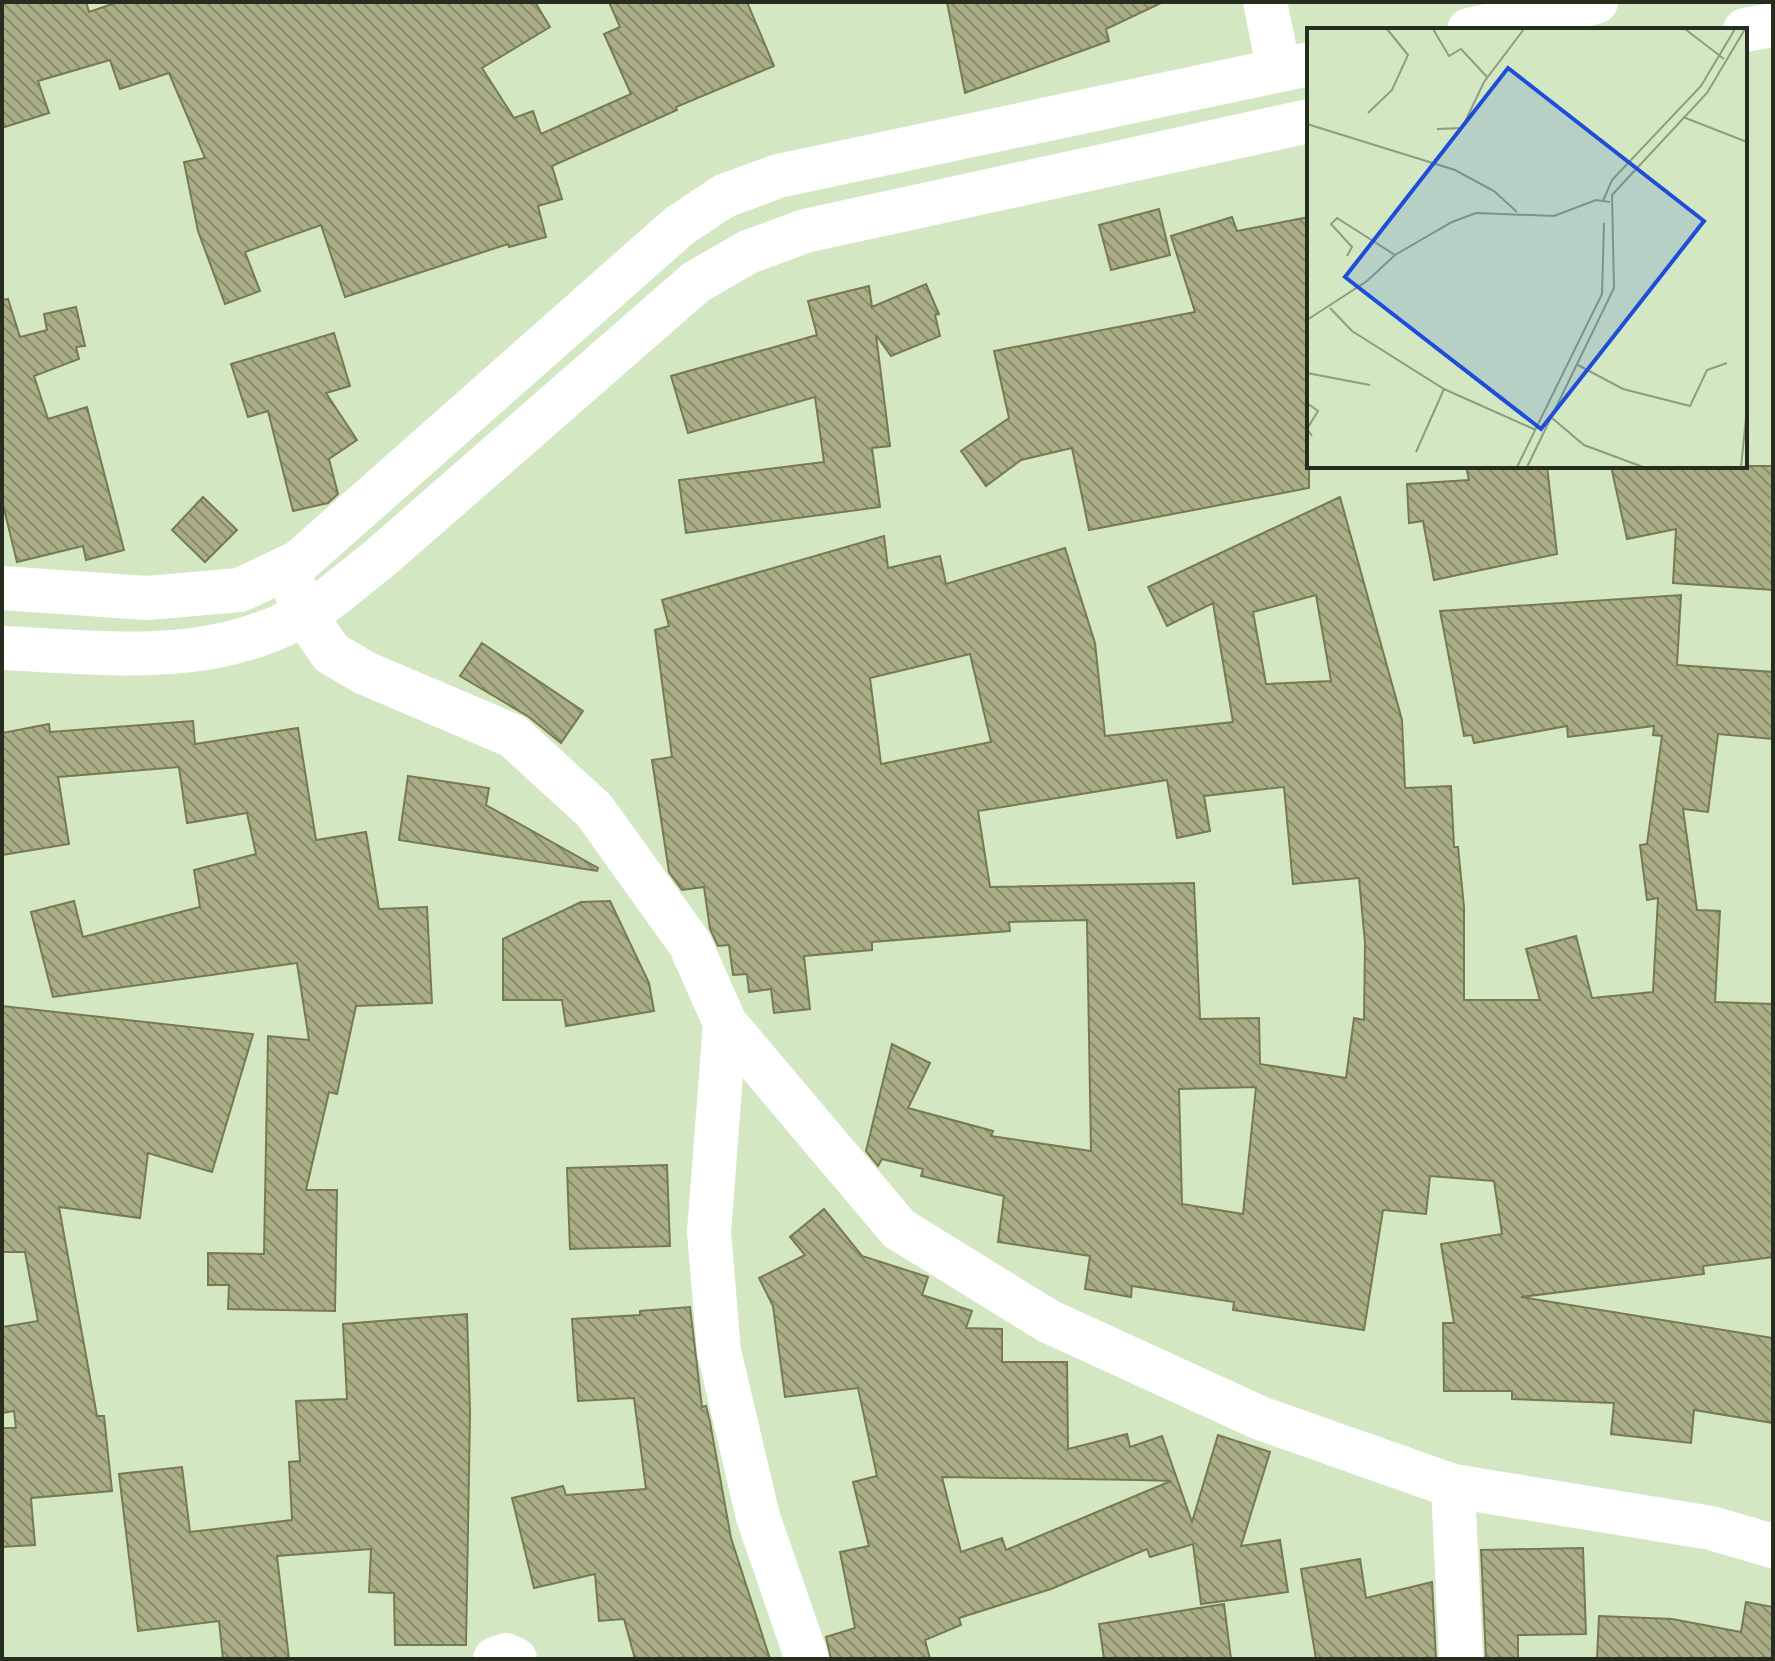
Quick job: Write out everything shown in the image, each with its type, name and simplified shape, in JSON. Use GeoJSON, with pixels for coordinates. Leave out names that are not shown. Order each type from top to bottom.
{"type":"FeatureCollection","features":[{"type":"Feature","properties":{"kind":"main road"},"geometry":{"type":"LineString","coordinates":[[2,588],[147,598],[240,590],[287,568],[311,552],[679,226],[724,196],[778,176],[1294,67],[1265,2]]}},
{"type":"Feature","properties":{"kind":"main road"},"geometry":{"type":"LineString","coordinates":[[1478,28],[1596,2]]}},
{"type":"Feature","properties":{"kind":"main road"},"geometry":{"type":"LineString","coordinates":[[1747,30],[1773,25]]}},
{"type":"Feature","properties":{"kind":"main road"},"geometry":{"type":"LineString","coordinates":[[2,648],[164,655],[213,650],[272,630],[326,601],[380,558],[696,282],[748,252],[805,231],[1307,121]]}},
{"type":"Feature","properties":{"kind":"main road"},"geometry":{"type":"LineString","coordinates":[[287,568],[304,613],[331,653],[365,673],[513,736],[594,810],[690,944],[725,1023],[899,1229],[1048,1321],[1260,1418],[1453,1486],[1711,1528],[1773,1546]]}},
{"type":"Feature","properties":{"kind":"main road"},"geometry":{"type":"LineString","coordinates":[[725,1023],[709,1232],[719,1351],[758,1517],[807,1659]]}},
{"type":"Feature","properties":{"kind":"main road"},"geometry":{"type":"LineString","coordinates":[[1453,1486],[1461,1659]]}},
{"type":"Feature","properties":{"kind":"main road"},"geometry":{"type":"LineString","coordinates":[[495,1659],[506,1655],[515,1659]]}},
{"type":"Feature","properties":{"kind":"building"},"geometry":{"type":"Polygon","coordinates":[[[2,2],[86,2],[89,12],[118,2],[535,2],[550,27],[482,68],[514,118],[533,111],[541,134],[631,94],[604,34],[620,27],[609,2],[747,2],[774,66],[676,107],[677,110],[552,166],[562,199],[538,206],[546,237],[509,247],[508,244],[345,297],[321,225],[245,252],[260,291],[225,304],[198,231],[184,162],[205,158],[169,73],[120,89],[110,60],[38,81],[49,113],[2,128],[2,2]]]}},
{"type":"Feature","properties":{"kind":"building"},"geometry":{"type":"Polygon","coordinates":[[[947,2],[1163,2],[1106,29],[1109,41],[965,93],[947,2]]]}},
{"type":"Feature","properties":{"kind":"building"},"geometry":{"type":"Polygon","coordinates":[[[1159,209],[1170,255],[1111,270],[1099,225],[1159,209]]]}},
{"type":"Feature","properties":{"kind":"building"},"geometry":{"type":"Polygon","coordinates":[[[1232,217],[1237,231],[1307,217],[1309,488],[1089,530],[1072,448],[1021,460],[986,486],[961,451],[1009,418],[994,351],[1195,312],[1171,236],[1232,217]]]}},
{"type":"Feature","properties":{"kind":"building"},"geometry":{"type":"Polygon","coordinates":[[[926,284],[939,314],[935,315],[940,336],[891,356],[876,335],[890,446],[872,448],[880,507],[686,533],[679,480],[824,462],[815,397],[688,433],[671,376],[817,335],[808,301],[869,286],[872,307],[926,284]]]}},
{"type":"Feature","properties":{"kind":"building"},"geometry":{"type":"Polygon","coordinates":[[[8,299],[20,337],[47,330],[44,314],[76,307],[85,346],[76,347],[79,359],[34,376],[48,419],[87,407],[124,550],[86,560],[83,546],[17,562],[2,501],[2,300],[8,299]]]}},
{"type":"Feature","properties":{"kind":"building"},"geometry":{"type":"Polygon","coordinates":[[[334,333],[350,386],[326,393],[357,440],[329,459],[338,494],[328,503],[293,511],[268,411],[248,417],[231,364],[334,333]]]}},
{"type":"Feature","properties":{"kind":"building"},"geometry":{"type":"Polygon","coordinates":[[[1773,466],[1773,590],[1673,583],[1676,529],[1627,539],[1611,468],[1773,466]]]}},
{"type":"Feature","properties":{"kind":"building"},"geometry":{"type":"Polygon","coordinates":[[[1466,468],[1547,468],[1557,554],[1434,580],[1423,521],[1409,523],[1407,484],[1469,480],[1466,468]]]}},
{"type":"Feature","properties":{"kind":"building"},"geometry":{"type":"Polygon","coordinates":[[[203,497],[237,530],[205,562],[172,530],[203,497]]]}},
{"type":"Feature","properties":{"kind":"building"},"geometry":{"type":"Polygon","coordinates":[[[1340,497],[1402,720],[1405,788],[1451,786],[1454,847],[1458,847],[1464,907],[1464,1000],[1540,1000],[1526,949],[1576,936],[1592,998],[1653,992],[1658,898],[1647,900],[1640,845],[1647,844],[1662,736],[1653,735],[1654,726],[1568,737],[1567,726],[1474,743],[1472,735],[1464,736],[1440,611],[1681,595],[1677,665],[1773,672],[1773,739],[1718,734],[1708,812],[1683,809],[1697,910],[1720,911],[1715,1002],[1773,1004],[1773,1257],[1703,1266],[1704,1274],[1521,1297],[1773,1338],[1773,1423],[1694,1410],[1691,1443],[1611,1434],[1614,1403],[1512,1399],[1512,1391],[1444,1391],[1443,1323],[1454,1323],[1441,1244],[1502,1234],[1494,1181],[1430,1176],[1426,1214],[1383,1210],[1364,1330],[1233,1310],[1234,1302],[1132,1286],[1131,1297],[1085,1289],[1090,1256],[998,1242],[1004,1196],[921,1176],[923,1169],[882,1159],[878,1166],[866,1151],[892,1044],[930,1063],[908,1108],[993,1131],[991,1136],[1091,1151],[1087,920],[1009,922],[1010,931],[872,942],[872,950],[804,956],[810,1009],[774,1013],[771,989],[749,992],[747,974],[733,975],[729,945],[718,946],[710,929],[704,887],[682,890],[669,872],[652,760],[672,757],[655,630],[669,626],[662,600],[884,536],[888,568],[940,556],[946,584],[1065,548],[1095,643],[1105,736],[1233,722],[1213,603],[1167,626],[1148,587],[1340,497]],[[1316,595],[1253,612],[1266,684],[1331,681],[1316,595]],[[970,654],[870,678],[881,764],[991,742],[970,654]],[[1167,780],[978,811],[990,887],[1194,883],[1200,1019],[1259,1018],[1260,1064],[1346,1078],[1354,1018],[1364,1020],[1365,943],[1359,878],[1293,884],[1284,787],[1204,796],[1210,831],[1177,838],[1167,780]],[[1256,1087],[1179,1089],[1182,1204],[1243,1214],[1256,1087]]]}},
{"type":"Feature","properties":{"kind":"building"},"geometry":{"type":"Polygon","coordinates":[[[482,643],[583,711],[561,743],[529,717],[460,676],[482,643]]]}},
{"type":"Feature","properties":{"kind":"building"},"geometry":{"type":"Polygon","coordinates":[[[193,721],[195,744],[298,728],[316,840],[366,832],[379,909],[427,907],[432,1003],[356,1006],[337,1094],[329,1092],[306,1190],[337,1190],[335,1311],[228,1309],[229,1285],[208,1285],[208,1253],[264,1254],[268,1036],[309,1040],[297,963],[53,997],[31,912],[74,901],[83,937],[200,907],[194,870],[256,854],[247,813],[187,823],[179,767],[58,777],[69,844],[2,855],[2,733],[49,724],[50,732],[193,721]]]}},
{"type":"Feature","properties":{"kind":"building"},"geometry":{"type":"Polygon","coordinates":[[[408,776],[489,788],[486,805],[598,868],[597,871],[399,840],[408,776]]]}},
{"type":"Feature","properties":{"kind":"building"},"geometry":{"type":"Polygon","coordinates":[[[610,901],[649,983],[654,1011],[566,1026],[562,1000],[503,1000],[503,939],[581,902],[610,901]]]}},
{"type":"Feature","properties":{"kind":"building"},"geometry":{"type":"Polygon","coordinates":[[[2,1006],[253,1034],[212,1172],[148,1153],[140,1218],[59,1207],[97,1416],[104,1416],[112,1491],[31,1498],[35,1545],[2,1547],[2,1428],[16,1428],[14,1411],[2,1413],[2,1327],[38,1321],[25,1252],[2,1252],[2,1006]]]}},
{"type":"Feature","properties":{"kind":"building"},"geometry":{"type":"Polygon","coordinates":[[[667,1165],[670,1246],[570,1249],[567,1168],[667,1165]]]}},
{"type":"Feature","properties":{"kind":"building"},"geometry":{"type":"Polygon","coordinates":[[[824,1209],[862,1256],[928,1277],[922,1295],[972,1311],[966,1328],[1002,1329],[1002,1362],[1067,1362],[1068,1449],[1127,1434],[1130,1447],[1162,1436],[1192,1522],[1218,1435],[1270,1452],[1241,1546],[1280,1540],[1288,1592],[1201,1604],[1193,1544],[1150,1557],[1147,1549],[1051,1589],[959,1618],[961,1625],[925,1640],[930,1659],[831,1659],[826,1637],[855,1628],[840,1552],[869,1546],[853,1482],[877,1476],[858,1388],[785,1397],[773,1306],[759,1278],[805,1255],[790,1237],[824,1209]],[[942,1477],[961,1552],[1002,1538],[1006,1550],[1171,1481],[942,1477]]]}},
{"type":"Feature","properties":{"kind":"building"},"geometry":{"type":"Polygon","coordinates":[[[690,1307],[702,1407],[706,1406],[710,1422],[731,1538],[770,1659],[635,1659],[624,1619],[599,1621],[595,1574],[534,1588],[512,1498],[563,1486],[566,1495],[646,1489],[634,1398],[578,1401],[572,1319],[640,1315],[640,1311],[690,1307]]]}},
{"type":"Feature","properties":{"kind":"building"},"geometry":{"type":"Polygon","coordinates":[[[467,1314],[470,1412],[466,1645],[395,1645],[394,1593],[369,1592],[371,1549],[277,1556],[289,1659],[223,1659],[219,1621],[138,1631],[119,1474],[182,1467],[190,1532],[292,1520],[289,1462],[300,1461],[296,1401],[347,1399],[343,1324],[467,1314]]]}},
{"type":"Feature","properties":{"kind":"building"},"geometry":{"type":"Polygon","coordinates":[[[1583,1548],[1586,1634],[1518,1635],[1518,1659],[1486,1659],[1481,1550],[1583,1548]]]}},
{"type":"Feature","properties":{"kind":"building"},"geometry":{"type":"Polygon","coordinates":[[[1360,1559],[1366,1598],[1432,1582],[1436,1659],[1316,1659],[1301,1569],[1360,1559]]]}},
{"type":"Feature","properties":{"kind":"building"},"geometry":{"type":"Polygon","coordinates":[[[1746,1602],[1773,1607],[1773,1659],[1597,1659],[1599,1616],[1672,1619],[1741,1632],[1746,1602]]]}},
{"type":"Feature","properties":{"kind":"building"},"geometry":{"type":"Polygon","coordinates":[[[1224,1604],[1231,1659],[1104,1659],[1099,1624],[1224,1604]]]}}]}
